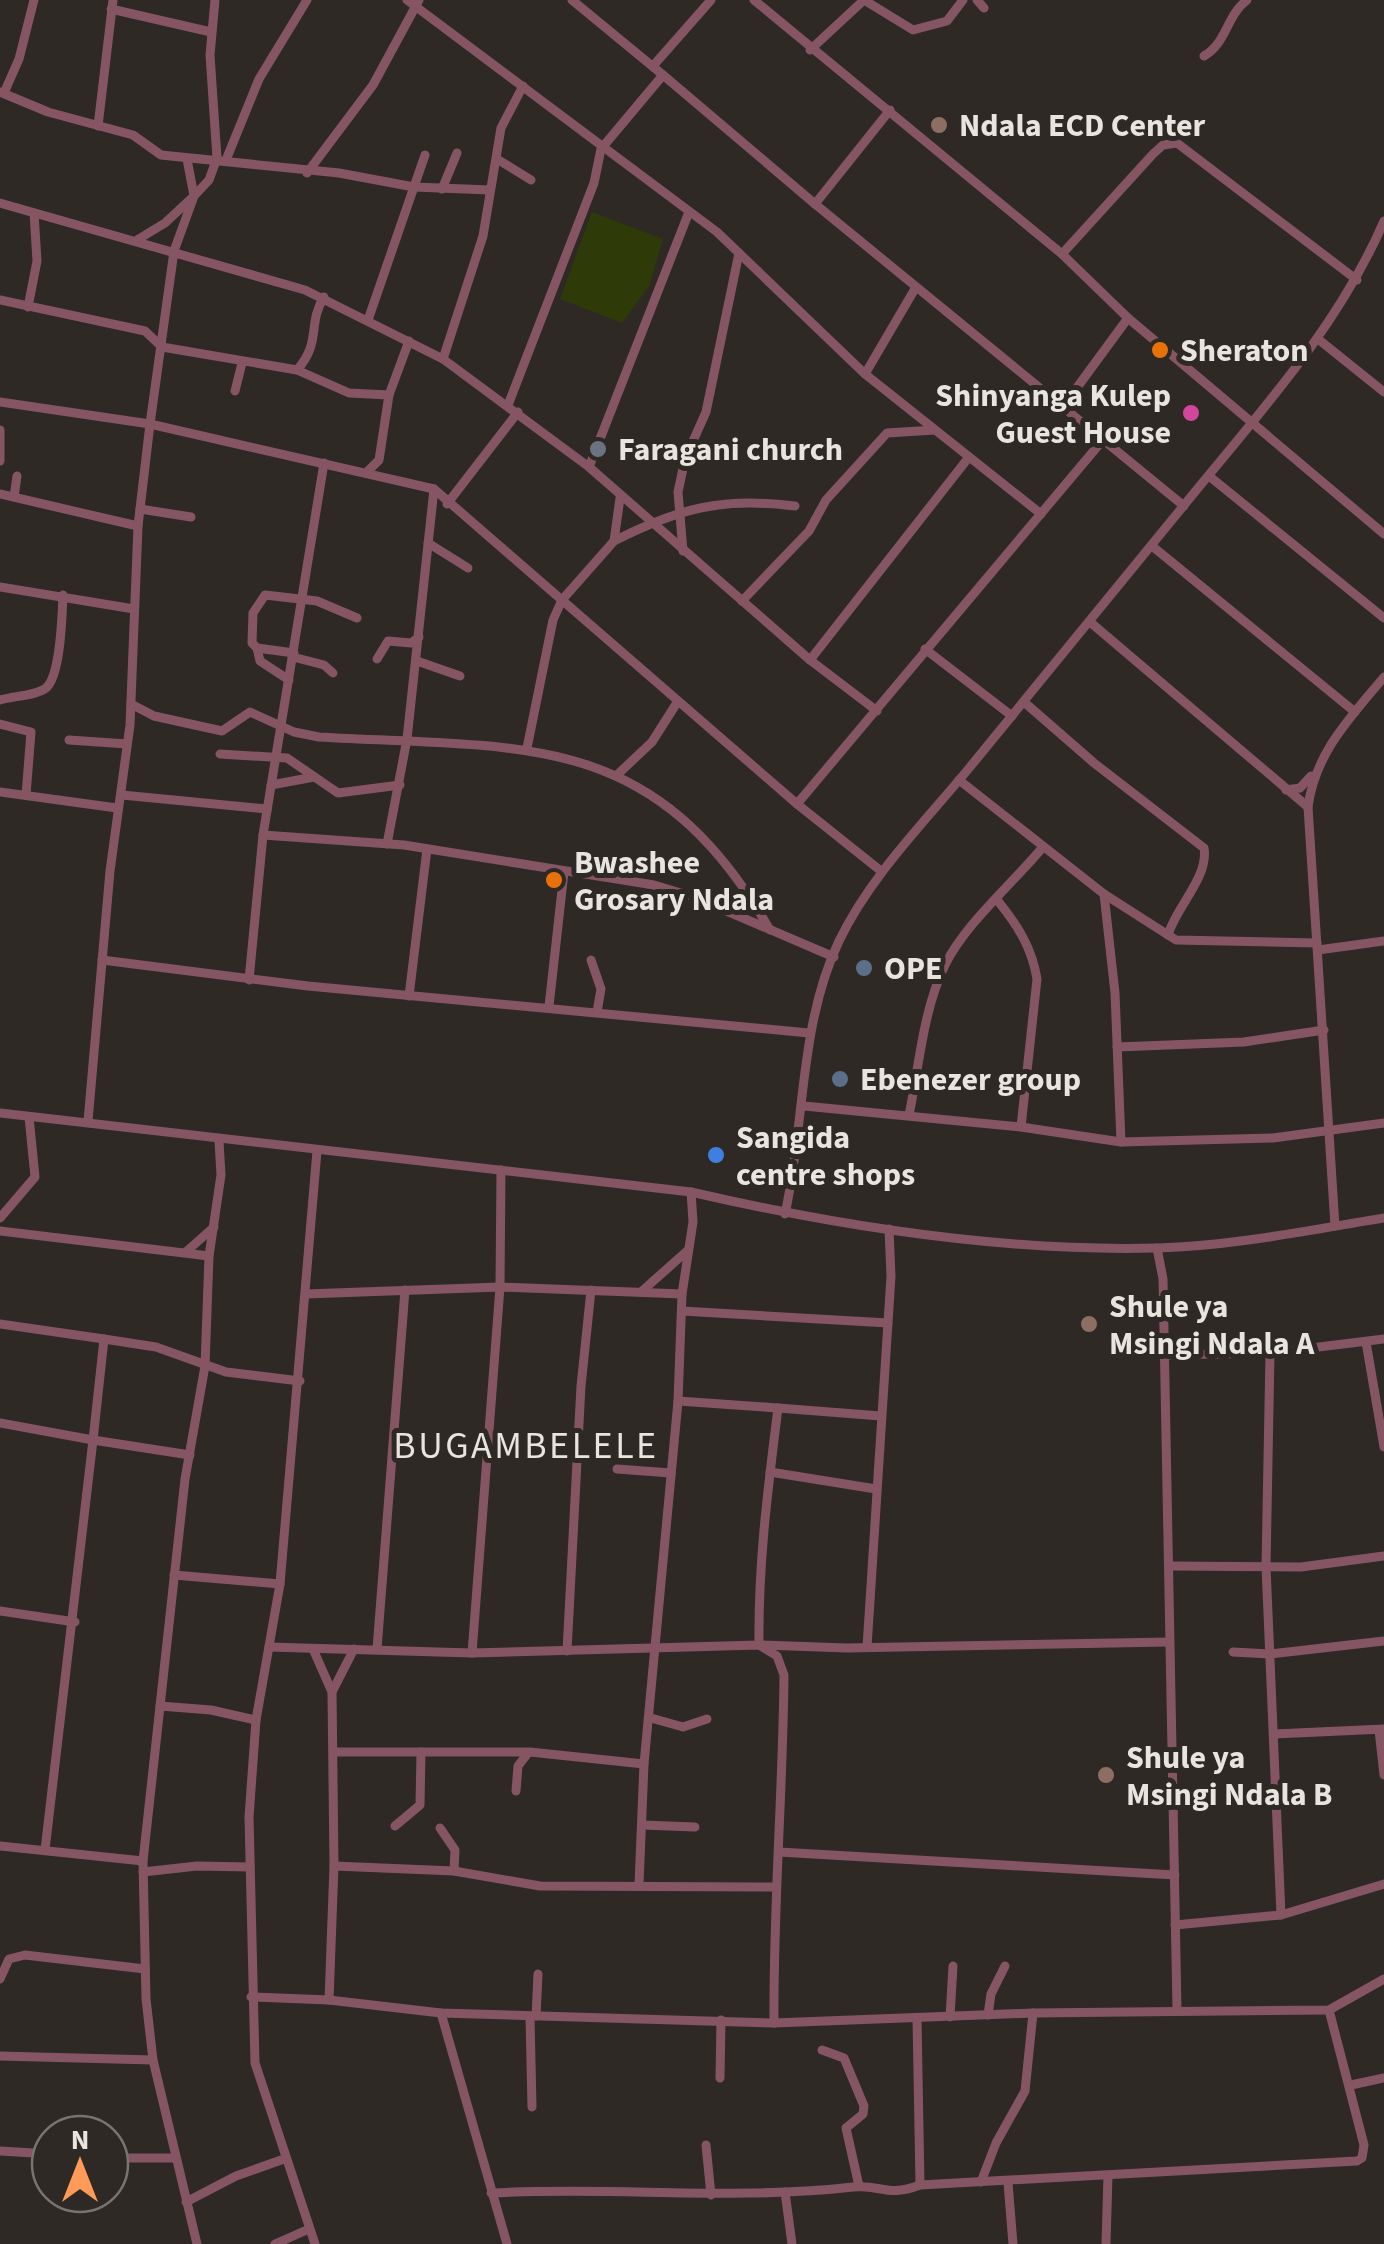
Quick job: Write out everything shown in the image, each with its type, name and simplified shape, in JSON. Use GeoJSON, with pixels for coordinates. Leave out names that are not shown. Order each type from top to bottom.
{"type":"FeatureCollection","features":[{"type":"Feature","properties":{"kind":"street"},"geometry":{"type":"LineString","coordinates":[[34,0],[25,40],[2,93],[48,112],[133,135],[162,156],[338,173],[414,187],[490,190]]}},
{"type":"Feature","properties":{"kind":"street"},"geometry":{"type":"LineString","coordinates":[[215,0],[211,32],[222,159]]}},
{"type":"Feature","properties":{"kind":"street"},"geometry":{"type":"LineString","coordinates":[[137,240],[164,223],[209,180],[260,78],[307,0]]}},
{"type":"Feature","properties":{"kind":"street"},"geometry":{"type":"LineString","coordinates":[[572,0],[1184,506]]}},
{"type":"Feature","properties":{"kind":"street"},"geometry":{"type":"LineString","coordinates":[[653,66],[711,0]]}},
{"type":"Feature","properties":{"kind":"street"},"geometry":{"type":"LineString","coordinates":[[754,0],[1062,254],[1128,318],[1384,534]]}},
{"type":"Feature","properties":{"kind":"street"},"geometry":{"type":"LineString","coordinates":[[810,50],[864,0],[913,30],[947,21],[963,0]]}},
{"type":"Feature","properties":{"kind":"street"},"geometry":{"type":"LineString","coordinates":[[1204,56],[1214,50],[1230,14],[1247,0]]}},
{"type":"Feature","properties":{"kind":"street"},"geometry":{"type":"LineString","coordinates":[[307,173],[373,85],[413,2],[688,212],[739,254],[865,374],[1041,514]]}},
{"type":"Feature","properties":{"kind":"street"},"geometry":{"type":"LineString","coordinates":[[98,126],[112,5],[211,32]]}},
{"type":"Feature","properties":{"kind":"street"},"geometry":{"type":"LineString","coordinates":[[508,405],[594,184],[601,149],[664,75]]}},
{"type":"Feature","properties":{"kind":"street"},"geometry":{"type":"LineString","coordinates":[[443,359],[471,279],[506,113],[523,86]]}},
{"type":"Feature","properties":{"kind":"street"},"geometry":{"type":"LineString","coordinates":[[815,204],[890,110]]}},
{"type":"Feature","properties":{"kind":"street"},"geometry":{"type":"LineString","coordinates":[[1062,254],[1153,154],[1163,145],[1177,143],[1356,280]]}},
{"type":"Feature","properties":{"kind":"street"},"geometry":{"type":"LineString","coordinates":[[442,189],[456,152]]}},
{"type":"Feature","properties":{"kind":"street"},"geometry":{"type":"LineString","coordinates":[[368,320],[425,155]]}},
{"type":"Feature","properties":{"kind":"street"},"geometry":{"type":"LineString","coordinates":[[88,1121],[117,808],[122,795],[131,704],[138,526],[174,251],[194,196],[187,159]]}},
{"type":"Feature","properties":{"kind":"street"},"geometry":{"type":"LineString","coordinates":[[497,159],[531,180]]}},
{"type":"Feature","properties":{"kind":"street"},"geometry":{"type":"LineString","coordinates":[[0,203],[324,297],[443,359],[588,467],[810,660],[877,711]]}},
{"type":"Feature","properties":{"kind":"street"},"geometry":{"type":"LineString","coordinates":[[588,467],[688,212]]}},
{"type":"Feature","properties":{"kind":"street"},"geometry":{"type":"LineString","coordinates":[[28,307],[37,261],[34,213]]}},
{"type":"Feature","properties":{"kind":"street"},"geometry":{"type":"LineString","coordinates":[[785,1214],[804,1106],[810,1033],[834,956],[881,871],[1090,622],[1318,339],[1356,280],[1384,221]]}},
{"type":"Feature","properties":{"kind":"street"},"geometry":{"type":"LineString","coordinates":[[1373,246],[1384,253]]}},
{"type":"Feature","properties":{"kind":"street"},"geometry":{"type":"LineString","coordinates":[[683,551],[677,512],[685,459],[706,412],[739,254]]}},
{"type":"Feature","properties":{"kind":"street"},"geometry":{"type":"LineString","coordinates":[[865,374],[916,286]]}},
{"type":"Feature","properties":{"kind":"street"},"geometry":{"type":"LineString","coordinates":[[297,370],[315,342],[314,316],[324,297]]}},
{"type":"Feature","properties":{"kind":"street"},"geometry":{"type":"LineString","coordinates":[[0,300],[145,332],[154,335],[162,346],[297,370],[326,386],[372,396],[389,395]]}},
{"type":"Feature","properties":{"kind":"street"},"geometry":{"type":"LineString","coordinates":[[1062,408],[1128,318]]}},
{"type":"Feature","properties":{"kind":"street"},"geometry":{"type":"LineString","coordinates":[[1318,339],[1384,392]]}},
{"type":"Feature","properties":{"kind":"street"},"geometry":{"type":"LineString","coordinates":[[366,473],[379,460],[389,395],[409,342]]}},
{"type":"Feature","properties":{"kind":"street"},"geometry":{"type":"LineString","coordinates":[[235,391],[242,363]]}},
{"type":"Feature","properties":{"kind":"street"},"geometry":{"type":"LineString","coordinates":[[372,396],[387,411]]}},
{"type":"Feature","properties":{"kind":"street"},"geometry":{"type":"LineString","coordinates":[[0,402],[150,424],[434,490],[797,804],[881,871]]}},
{"type":"Feature","properties":{"kind":"street"},"geometry":{"type":"LineString","coordinates":[[447,504],[518,412]]}},
{"type":"Feature","properties":{"kind":"street"},"geometry":{"type":"LineString","coordinates":[[0,430],[0,461]]}},
{"type":"Feature","properties":{"kind":"street"},"geometry":{"type":"LineString","coordinates":[[742,600],[809,530],[826,500],[883,436],[892,431],[935,430]]}},
{"type":"Feature","properties":{"kind":"street"},"geometry":{"type":"LineString","coordinates":[[797,804],[1102,440]]}},
{"type":"Feature","properties":{"kind":"street"},"geometry":{"type":"LineString","coordinates":[[810,660],[969,456]]}},
{"type":"Feature","properties":{"kind":"street"},"geometry":{"type":"LineString","coordinates":[[249,980],[274,756],[304,599],[324,463]]}},
{"type":"Feature","properties":{"kind":"street"},"geometry":{"type":"LineString","coordinates":[[14,496],[16,476]]}},
{"type":"Feature","properties":{"kind":"street"},"geometry":{"type":"LineString","coordinates":[[1208,476],[1384,618]]}},
{"type":"Feature","properties":{"kind":"street"},"geometry":{"type":"LineString","coordinates":[[387,844],[407,739],[434,490]]}},
{"type":"Feature","properties":{"kind":"street"},"geometry":{"type":"LineString","coordinates":[[0,494],[138,526]]}},
{"type":"Feature","properties":{"kind":"street"},"geometry":{"type":"LineString","coordinates":[[614,541],[620,498]]}},
{"type":"Feature","properties":{"kind":"street"},"geometry":{"type":"LineString","coordinates":[[527,748],[548,634],[562,600],[614,541],[677,512],[732,501],[795,506]]}},
{"type":"Feature","properties":{"kind":"street"},"geometry":{"type":"LineString","coordinates":[[140,509],[191,517]]}},
{"type":"Feature","properties":{"kind":"street"},"geometry":{"type":"LineString","coordinates":[[428,543],[468,568]]}},
{"type":"Feature","properties":{"kind":"street"},"geometry":{"type":"LineString","coordinates":[[1152,546],[1355,712]]}},
{"type":"Feature","properties":{"kind":"street"},"geometry":{"type":"LineString","coordinates":[[0,587],[134,609]]}},
{"type":"Feature","properties":{"kind":"street"},"geometry":{"type":"LineString","coordinates":[[0,700],[39,691],[50,682],[60,641],[63,595]]}},
{"type":"Feature","properties":{"kind":"street"},"geometry":{"type":"LineString","coordinates":[[288,680],[260,661],[249,636],[264,595],[304,599],[357,618]]}},
{"type":"Feature","properties":{"kind":"street"},"geometry":{"type":"LineString","coordinates":[[1090,622],[1308,807]]}},
{"type":"Feature","properties":{"kind":"street"},"geometry":{"type":"LineString","coordinates":[[376,659],[388,641],[411,642],[419,637]]}},
{"type":"Feature","properties":{"kind":"street"},"geometry":{"type":"LineString","coordinates":[[256,648],[293,655],[333,673]]}},
{"type":"Feature","properties":{"kind":"street"},"geometry":{"type":"LineString","coordinates":[[925,649],[1012,716]]}},
{"type":"Feature","properties":{"kind":"street"},"geometry":{"type":"LineString","coordinates":[[417,660],[460,676]]}},
{"type":"Feature","properties":{"kind":"street"},"geometry":{"type":"LineString","coordinates":[[1286,790],[1300,788],[1313,774],[1332,739],[1384,677]]}},
{"type":"Feature","properties":{"kind":"street"},"geometry":{"type":"LineString","coordinates":[[617,775],[652,742],[678,701]]}},
{"type":"Feature","properties":{"kind":"street"},"geometry":{"type":"LineString","coordinates":[[1024,702],[1094,763],[1204,848],[1198,878],[1173,918],[1168,935]]}},
{"type":"Feature","properties":{"kind":"street"},"geometry":{"type":"LineString","coordinates":[[131,704],[154,716],[210,730],[222,731],[250,712],[294,732],[319,737],[527,748],[617,775],[670,808],[710,845],[738,876],[770,930]]}},
{"type":"Feature","properties":{"kind":"street"},"geometry":{"type":"LineString","coordinates":[[0,724],[31,732],[26,794]]}},
{"type":"Feature","properties":{"kind":"street"},"geometry":{"type":"LineString","coordinates":[[69,740],[127,744]]}},
{"type":"Feature","properties":{"kind":"street"},"geometry":{"type":"LineString","coordinates":[[220,754],[274,756],[300,764],[314,778],[346,795],[400,785]]}},
{"type":"Feature","properties":{"kind":"street"},"geometry":{"type":"LineString","coordinates":[[1313,774],[1308,807],[1335,1226]]}},
{"type":"Feature","properties":{"kind":"street"},"geometry":{"type":"LineString","coordinates":[[271,784],[314,778]]}},
{"type":"Feature","properties":{"kind":"street"},"geometry":{"type":"LineString","coordinates":[[959,780],[1104,894],[1184,942],[1318,947],[1384,941]]}},
{"type":"Feature","properties":{"kind":"street"},"geometry":{"type":"LineString","coordinates":[[0,792],[117,808]]}},
{"type":"Feature","properties":{"kind":"street"},"geometry":{"type":"LineString","coordinates":[[122,795],[267,808]]}},
{"type":"Feature","properties":{"kind":"street"},"geometry":{"type":"LineString","coordinates":[[263,835],[427,849],[654,885],[834,956]]}},
{"type":"Feature","properties":{"kind":"street"},"geometry":{"type":"LineString","coordinates":[[909,1115],[933,998],[944,966],[964,936],[1043,848]]}},
{"type":"Feature","properties":{"kind":"street"},"geometry":{"type":"LineString","coordinates":[[409,996],[427,849]]}},
{"type":"Feature","properties":{"kind":"street"},"geometry":{"type":"LineString","coordinates":[[549,1006],[564,872]]}},
{"type":"Feature","properties":{"kind":"street"},"geometry":{"type":"LineString","coordinates":[[1104,894],[1121,1142]]}},
{"type":"Feature","properties":{"kind":"street"},"geometry":{"type":"LineString","coordinates":[[998,902],[1020,928],[1033,956],[1037,979],[1021,1126]]}},
{"type":"Feature","properties":{"kind":"street"},"geometry":{"type":"LineString","coordinates":[[102,960],[249,980],[810,1033]]}},
{"type":"Feature","properties":{"kind":"street"},"geometry":{"type":"LineString","coordinates":[[592,960],[602,989],[597,1012]]}},
{"type":"Feature","properties":{"kind":"street"},"geometry":{"type":"LineString","coordinates":[[1116,1047],[1244,1042],[1324,1030]]}},
{"type":"Feature","properties":{"kind":"street"},"geometry":{"type":"LineString","coordinates":[[804,1106],[1021,1126],[1121,1142],[1329,1132],[1384,1123]]}},
{"type":"Feature","properties":{"kind":"street"},"geometry":{"type":"LineString","coordinates":[[0,1113],[690,1192],[785,1214],[982,1239],[1158,1248],[1384,1218]]}},
{"type":"Feature","properties":{"kind":"street"},"geometry":{"type":"LineString","coordinates":[[0,1218],[35,1176],[29,1116]]}},
{"type":"Feature","properties":{"kind":"street"},"geometry":{"type":"LineString","coordinates":[[197,2244],[152,2060],[143,1866],[174,1575],[205,1366],[210,1256],[221,1176],[219,1141]]}},
{"type":"Feature","properties":{"kind":"street"},"geometry":{"type":"LineString","coordinates":[[316,2244],[284,2159],[255,2063],[250,1867],[256,1720],[280,1584],[318,1151]]}},
{"type":"Feature","properties":{"kind":"street"},"geometry":{"type":"LineString","coordinates":[[472,1653],[500,1288],[501,1170]]}},
{"type":"Feature","properties":{"kind":"street"},"geometry":{"type":"LineString","coordinates":[[639,1884],[644,1764],[678,1401],[682,1294],[693,1222],[690,1192]]}},
{"type":"Feature","properties":{"kind":"street"},"geometry":{"type":"LineString","coordinates":[[187,1251],[214,1227]]}},
{"type":"Feature","properties":{"kind":"street"},"geometry":{"type":"LineString","coordinates":[[867,1647],[888,1323],[889,1229]]}},
{"type":"Feature","properties":{"kind":"street"},"geometry":{"type":"LineString","coordinates":[[0,1231],[210,1256]]}},
{"type":"Feature","properties":{"kind":"street"},"geometry":{"type":"LineString","coordinates":[[1158,1248],[1163,1279],[1176,2010]]}},
{"type":"Feature","properties":{"kind":"street"},"geometry":{"type":"LineString","coordinates":[[641,1292],[687,1250]]}},
{"type":"Feature","properties":{"kind":"street"},"geometry":{"type":"LineString","coordinates":[[306,1294],[500,1288],[682,1294]]}},
{"type":"Feature","properties":{"kind":"street"},"geometry":{"type":"LineString","coordinates":[[377,1649],[404,1290]]}},
{"type":"Feature","properties":{"kind":"street"},"geometry":{"type":"LineString","coordinates":[[567,1651],[580,1405],[591,1290]]}},
{"type":"Feature","properties":{"kind":"street"},"geometry":{"type":"LineString","coordinates":[[682,1311],[888,1323]]}},
{"type":"Feature","properties":{"kind":"street"},"geometry":{"type":"LineString","coordinates":[[0,1324],[156,1348],[205,1366],[300,1381]]}},
{"type":"Feature","properties":{"kind":"street"},"geometry":{"type":"LineString","coordinates":[[1162,1355],[1270,1353],[1384,1339]]}},
{"type":"Feature","properties":{"kind":"street"},"geometry":{"type":"LineString","coordinates":[[45,1850],[75,1622],[104,1340]]}},
{"type":"Feature","properties":{"kind":"street"},"geometry":{"type":"LineString","coordinates":[[1366,1342],[1384,1447]]}},
{"type":"Feature","properties":{"kind":"street"},"geometry":{"type":"LineString","coordinates":[[1270,1353],[1272,1447],[1266,1567],[1280,1915]]}},
{"type":"Feature","properties":{"kind":"street"},"geometry":{"type":"LineString","coordinates":[[678,1401],[881,1416]]}},
{"type":"Feature","properties":{"kind":"street"},"geometry":{"type":"LineString","coordinates":[[759,1645],[761,1540],[778,1408]]}},
{"type":"Feature","properties":{"kind":"street"},"geometry":{"type":"LineString","coordinates":[[0,1424],[190,1455]]}},
{"type":"Feature","properties":{"kind":"street"},"geometry":{"type":"LineString","coordinates":[[617,1469],[671,1473]]}},
{"type":"Feature","properties":{"kind":"street"},"geometry":{"type":"LineString","coordinates":[[770,1472],[876,1489]]}},
{"type":"Feature","properties":{"kind":"street"},"geometry":{"type":"LineString","coordinates":[[1168,1566],[1266,1567],[1384,1556]]}},
{"type":"Feature","properties":{"kind":"street"},"geometry":{"type":"LineString","coordinates":[[174,1575],[280,1584]]}},
{"type":"Feature","properties":{"kind":"street"},"geometry":{"type":"LineString","coordinates":[[0,1611],[75,1622]]}},
{"type":"Feature","properties":{"kind":"street"},"geometry":{"type":"LineString","coordinates":[[1233,1652],[1270,1654],[1384,1641]]}},
{"type":"Feature","properties":{"kind":"street"},"geometry":{"type":"LineString","coordinates":[[269,1646],[472,1653],[759,1645],[790,1648],[1170,1642]]}},
{"type":"Feature","properties":{"kind":"street"},"geometry":{"type":"LineString","coordinates":[[759,1645],[773,1652],[782,1666]]}},
{"type":"Feature","properties":{"kind":"street"},"geometry":{"type":"LineString","coordinates":[[332,1692],[354,1648]]}},
{"type":"Feature","properties":{"kind":"street"},"geometry":{"type":"LineString","coordinates":[[774,2023],[773,1887],[779,1852],[782,1666],[790,1648]]}},
{"type":"Feature","properties":{"kind":"street"},"geometry":{"type":"LineString","coordinates":[[313,1649],[332,1692],[334,1866],[329,2000]]}},
{"type":"Feature","properties":{"kind":"street"},"geometry":{"type":"LineString","coordinates":[[160,1706],[210,1710],[256,1720]]}},
{"type":"Feature","properties":{"kind":"street"},"geometry":{"type":"LineString","coordinates":[[651,1718],[683,1727],[707,1719]]}},
{"type":"Feature","properties":{"kind":"street"},"geometry":{"type":"LineString","coordinates":[[1274,1734],[1382,1730],[1384,1775]]}},
{"type":"Feature","properties":{"kind":"street"},"geometry":{"type":"LineString","coordinates":[[334,1752],[530,1752],[644,1764]]}},
{"type":"Feature","properties":{"kind":"street"},"geometry":{"type":"LineString","coordinates":[[395,1826],[420,1805],[421,1752]]}},
{"type":"Feature","properties":{"kind":"street"},"geometry":{"type":"LineString","coordinates":[[516,1791],[519,1762],[530,1752]]}},
{"type":"Feature","properties":{"kind":"street"},"geometry":{"type":"LineString","coordinates":[[642,1825],[696,1827]]}},
{"type":"Feature","properties":{"kind":"street"},"geometry":{"type":"LineString","coordinates":[[440,1828],[455,1850],[454,1871]]}},
{"type":"Feature","properties":{"kind":"street"},"geometry":{"type":"LineString","coordinates":[[0,1846],[143,1866],[250,1867]]}},
{"type":"Feature","properties":{"kind":"street"},"geometry":{"type":"LineString","coordinates":[[779,1852],[1175,1875]]}},
{"type":"Feature","properties":{"kind":"street"},"geometry":{"type":"LineString","coordinates":[[334,1866],[454,1871],[540,1886],[773,1887]]}},
{"type":"Feature","properties":{"kind":"street"},"geometry":{"type":"LineString","coordinates":[[1175,1925],[1280,1915],[1384,1884]]}},
{"type":"Feature","properties":{"kind":"street"},"geometry":{"type":"LineString","coordinates":[[0,1978],[9,1959],[24,1955],[145,1969]]}},
{"type":"Feature","properties":{"kind":"street"},"geometry":{"type":"LineString","coordinates":[[950,2017],[953,1966]]}},
{"type":"Feature","properties":{"kind":"street"},"geometry":{"type":"LineString","coordinates":[[988,2015],[990,1994],[1005,1966]]}},
{"type":"Feature","properties":{"kind":"street"},"geometry":{"type":"LineString","coordinates":[[532,2107],[533,2016],[538,1974]]}},
{"type":"Feature","properties":{"kind":"street"},"geometry":{"type":"LineString","coordinates":[[251,1997],[329,2000],[441,2013],[774,2023],[1033,2013],[1329,2010],[1384,1978]]}},
{"type":"Feature","properties":{"kind":"street"},"geometry":{"type":"LineString","coordinates":[[491,2193],[630,2190],[710,2195],[813,2194],[859,2186],[896,2194],[920,2185],[1008,2184],[1356,2161],[1362,2158],[1364,2144],[1329,2010]]}},
{"type":"Feature","properties":{"kind":"street"},"geometry":{"type":"LineString","coordinates":[[441,2013],[506,2244]]}},
{"type":"Feature","properties":{"kind":"street"},"geometry":{"type":"LineString","coordinates":[[981,2182],[996,2143],[1025,2090],[1033,2013]]}},
{"type":"Feature","properties":{"kind":"street"},"geometry":{"type":"LineString","coordinates":[[917,2018],[920,2185]]}},
{"type":"Feature","properties":{"kind":"street"},"geometry":{"type":"LineString","coordinates":[[720,2078],[721,2020]]}},
{"type":"Feature","properties":{"kind":"street"},"geometry":{"type":"LineString","coordinates":[[822,2050],[844,2058],[864,2106],[863,2114],[846,2131],[859,2186]]}},
{"type":"Feature","properties":{"kind":"street"},"geometry":{"type":"LineString","coordinates":[[0,2056],[152,2060]]}},
{"type":"Feature","properties":{"kind":"street"},"geometry":{"type":"LineString","coordinates":[[1351,2085],[1384,2078]]}},
{"type":"Feature","properties":{"kind":"street"},"geometry":{"type":"LineString","coordinates":[[706,2145],[712,2174],[710,2195]]}},
{"type":"Feature","properties":{"kind":"street"},"geometry":{"type":"LineString","coordinates":[[0,2151],[30,2153]]}},
{"type":"Feature","properties":{"kind":"street"},"geometry":{"type":"LineString","coordinates":[[130,2158],[173,2158]]}},
{"type":"Feature","properties":{"kind":"street"},"geometry":{"type":"LineString","coordinates":[[186,2202],[236,2176],[284,2159]]}},
{"type":"Feature","properties":{"kind":"street"},"geometry":{"type":"LineString","coordinates":[[1106,2244],[1108,2175]]}},
{"type":"Feature","properties":{"kind":"street"},"geometry":{"type":"LineString","coordinates":[[1008,2184],[1013,2244]]}},
{"type":"Feature","properties":{"kind":"street"},"geometry":{"type":"LineString","coordinates":[[784,2192],[792,2244]]}},
{"type":"Feature","properties":{"kind":"street"},"geometry":{"type":"LineString","coordinates":[[274,2244],[309,2230]]}},
{"type":"Feature","properties":{"kind":"green space"},"geometry":{"type":"Polygon","coordinates":[[[592,212],[663,239],[649,286],[622,323],[560,299],[592,212]]]}},
{"type":"Feature","properties":{"kind":"place","name":"Ndala ECD Center"},"geometry":{"type":"Point","coordinates":[939,125]}},
{"type":"Feature","properties":{"kind":"place","name":"Sheraton"},"geometry":{"type":"Point","coordinates":[1160,350]}},
{"type":"Feature","properties":{"kind":"place","name":"Shinyanga Kulep Guest House"},"geometry":{"type":"Point","coordinates":[1191,413]}},
{"type":"Feature","properties":{"kind":"place","name":"Faragani church"},"geometry":{"type":"Point","coordinates":[598,449]}},
{"type":"Feature","properties":{"kind":"place","name":"Bwashee Grosary Ndala"},"geometry":{"type":"Point","coordinates":[554,880]}},
{"type":"Feature","properties":{"kind":"place","name":"OPE"},"geometry":{"type":"Point","coordinates":[864,968]}},
{"type":"Feature","properties":{"kind":"place","name":"Ebenezer group"},"geometry":{"type":"Point","coordinates":[840,1079]}},
{"type":"Feature","properties":{"kind":"place","name":"Sangida centre shops"},"geometry":{"type":"Point","coordinates":[716,1155]}},
{"type":"Feature","properties":{"kind":"place","name":"Shule ya Msingi Ndala A"},"geometry":{"type":"Point","coordinates":[1089,1324]}},
{"type":"Feature","properties":{"kind":"place","name":"Shule ya Msingi Ndala B"},"geometry":{"type":"Point","coordinates":[1106,1775]}},
{"type":"Feature","properties":{"kind":"district","name":"BUGAMBELELE"},"geometry":{"type":"Point","coordinates":[526,1445]}}]}
